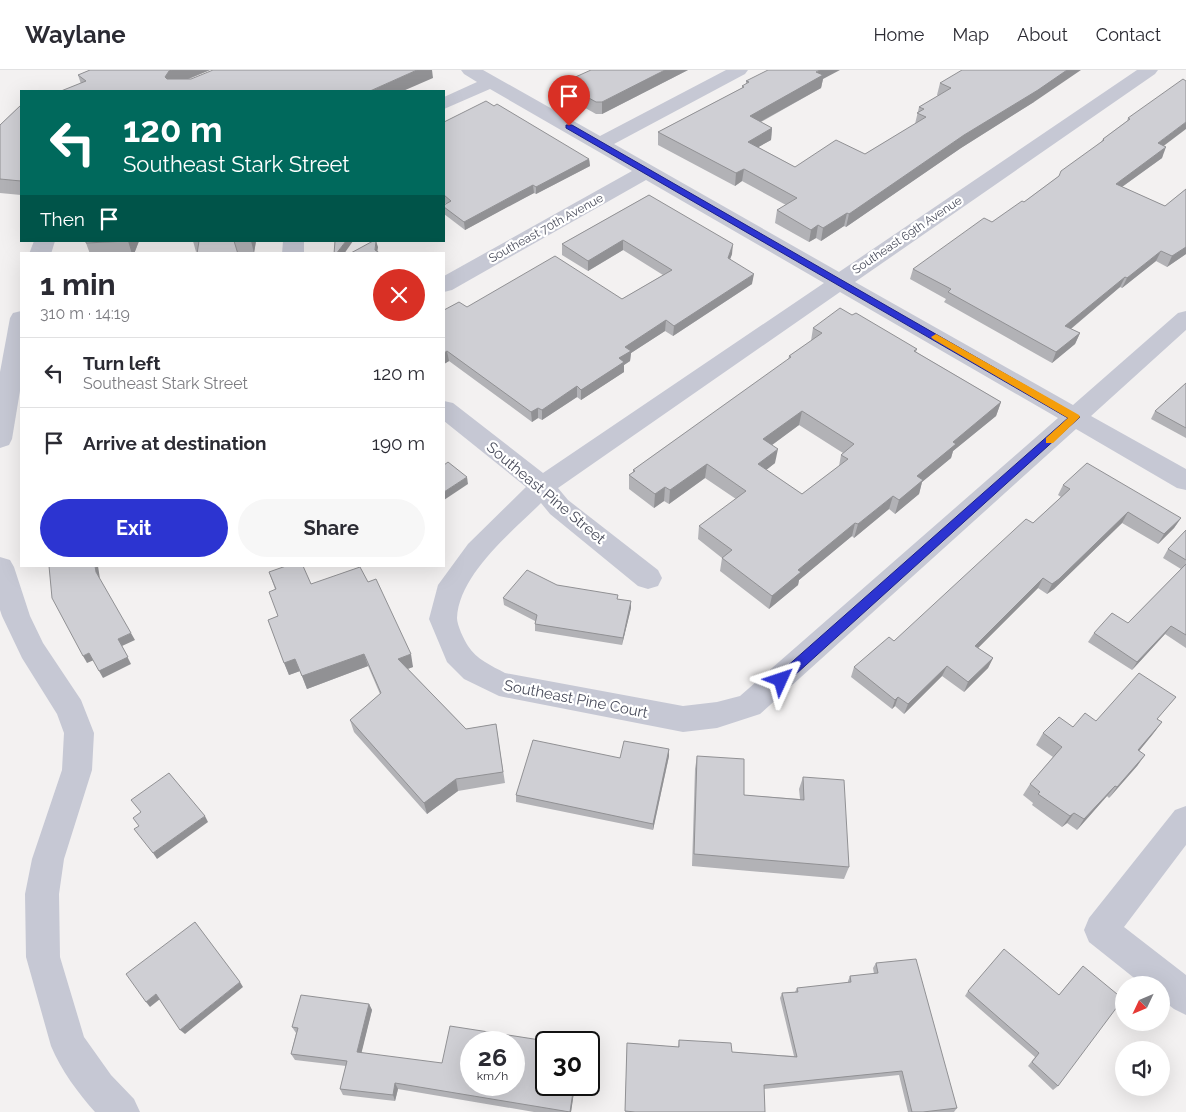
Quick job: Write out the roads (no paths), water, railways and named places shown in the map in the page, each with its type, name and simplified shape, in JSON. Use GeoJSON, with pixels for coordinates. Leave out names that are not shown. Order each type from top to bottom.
{"type":"FeatureCollection","features":[{"type":"Feature","properties":{"kind":"street"},"geometry":{"type":"LineString","coordinates":[[470,70],[1186,480]]}},
{"type":"Feature","properties":{"kind":"street"},"geometry":{"type":"LineString","coordinates":[[600,144],[739,70]]}},
{"type":"Feature","properties":{"kind":"street","name":"Southeast 69th Avenue"},"geometry":{"type":"LineString","coordinates":[[542,486],[1149,70]]}},
{"type":"Feature","properties":{"kind":"street"},"geometry":{"type":"LineString","coordinates":[[445,104],[491,82]]}},
{"type":"Feature","properties":{"kind":"street","name":"Southeast 70th Avenue"},"geometry":{"type":"LineString","coordinates":[[445,284],[647,171]]}},
{"type":"Feature","properties":{"kind":"street","name":"Southeast Pine Court"},"geometry":{"type":"LineString","coordinates":[[542,486],[477,552],[452,585],[443,619],[457,654],[474,670],[499,684],[682,719],[709,718],[734,712],[750,705],[781,680],[1186,318]]}},
{"type":"Feature","properties":{"kind":"street"},"geometry":{"type":"LineString","coordinates":[[0,439],[20,324]]}},
{"type":"Feature","properties":{"kind":"street","name":"Southeast Pine Street"},"geometry":{"type":"LineString","coordinates":[[445,410],[542,486],[559,508],[648,578]]}},
{"type":"Feature","properties":{"kind":"street"},"geometry":{"type":"LineString","coordinates":[[0,567],[16,616],[32,650],[70,708],[79,733],[77,770],[48,859],[42,894],[43,957],[70,1046],[98,1088],[121,1112]]}},
{"type":"Feature","properties":{"kind":"street"},"geometry":{"type":"LineString","coordinates":[[1186,820],[1101,930],[1186,997]]}}]}
